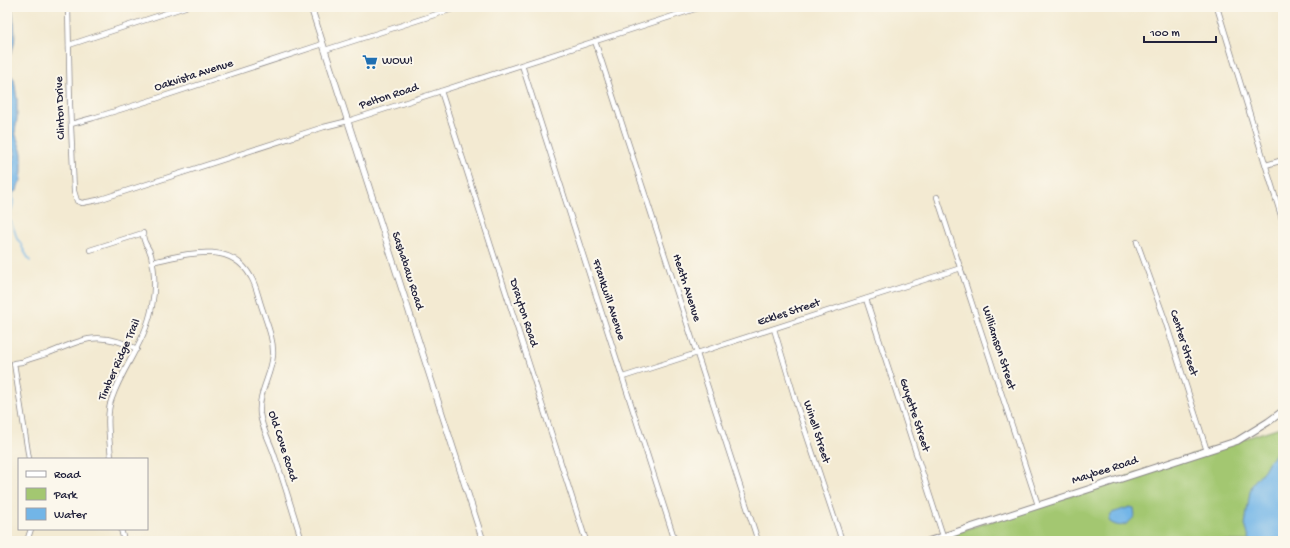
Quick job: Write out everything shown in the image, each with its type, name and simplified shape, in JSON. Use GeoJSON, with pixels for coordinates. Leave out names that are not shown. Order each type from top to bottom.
{"type":"FeatureCollection","features":[{"type":"Feature","properties":{"kind":"main road","name":"Maybee Road"},"geometry":{"type":"LineString","coordinates":[[929,541],[1237,441],[1283,411]]}},
{"type":"Feature","properties":{"kind":"street","name":"Clinton Drive"},"geometry":{"type":"LineString","coordinates":[[68,7],[74,191],[77,201],[82,203]]}},
{"type":"Feature","properties":{"kind":"street"},"geometry":{"type":"LineString","coordinates":[[69,45],[185,7]]}},
{"type":"Feature","properties":{"kind":"street","name":"Sashabaw Road"},"geometry":{"type":"LineString","coordinates":[[311,7],[483,541]]}},
{"type":"Feature","properties":{"kind":"street","name":"Oakvista Avenue"},"geometry":{"type":"LineString","coordinates":[[71,124],[459,7]]}},
{"type":"Feature","properties":{"kind":"street","name":"Pelton Road"},"geometry":{"type":"LineString","coordinates":[[82,203],[98,200],[324,127],[348,121],[701,7]]}},
{"type":"Feature","properties":{"kind":"street"},"geometry":{"type":"LineString","coordinates":[[1217,7],[1283,222]]}},
{"type":"Feature","properties":{"kind":"street","name":"Heath Avenue"},"geometry":{"type":"LineString","coordinates":[[595,41],[758,541]]}},
{"type":"Feature","properties":{"kind":"street","name":"Frankwill Avenue"},"geometry":{"type":"LineString","coordinates":[[522,65],[675,541]]}},
{"type":"Feature","properties":{"kind":"street","name":"Drayton Road"},"geometry":{"type":"LineString","coordinates":[[441,91],[586,541]]}},
{"type":"Feature","properties":{"kind":"street"},"geometry":{"type":"LineString","coordinates":[[1266,166],[1283,160]]}},
{"type":"Feature","properties":{"kind":"street","name":"Williamson Street"},"geometry":{"type":"LineString","coordinates":[[937,197],[1038,505]]}},
{"type":"Feature","properties":{"kind":"street","name":"Timber Ridge Trail"},"geometry":{"type":"LineString","coordinates":[[90,250],[143,232],[143,241],[150,254],[152,262],[154,292],[148,322],[137,349],[111,399],[109,415],[111,458]]}},
{"type":"Feature","properties":{"kind":"street","name":"Center Street"},"geometry":{"type":"LineString","coordinates":[[1137,242],[1164,317],[1207,451]]}},
{"type":"Feature","properties":{"kind":"street","name":"Old Cove Road"},"geometry":{"type":"LineString","coordinates":[[152,262],[196,253],[213,252],[230,257],[246,270],[252,278],[270,334],[273,354],[269,374],[261,392],[259,405],[260,417],[275,457],[302,541]]}},
{"type":"Feature","properties":{"kind":"street","name":"Eckles Street"},"geometry":{"type":"LineString","coordinates":[[623,377],[961,268]]}},
{"type":"Feature","properties":{"kind":"street","name":"Guyette Street"},"geometry":{"type":"LineString","coordinates":[[866,299],[943,536]]}},
{"type":"Feature","properties":{"kind":"street","name":"Winell Street"},"geometry":{"type":"LineString","coordinates":[[774,329],[796,403],[842,541]]}},
{"type":"Feature","properties":{"kind":"street"},"geometry":{"type":"LineString","coordinates":[[29,458],[14,363],[22,362],[69,344],[88,339],[111,339],[137,349]]}},
{"type":"Feature","properties":{"kind":"street"},"geometry":{"type":"LineString","coordinates":[[27,541],[31,530]]}},
{"type":"Feature","properties":{"kind":"street"},"geometry":{"type":"LineString","coordinates":[[121,530],[124,541]]}},
{"type":"Feature","properties":{"kind":"green space"},"geometry":{"type":"Polygon","coordinates":[[[1283,426],[1283,541],[940,541],[939,538],[1283,426]]]}},
{"type":"Feature","properties":{"kind":"water"},"geometry":{"type":"Polygon","coordinates":[[[7,7],[12,7],[15,35],[11,54],[7,60],[7,7]]]}},
{"type":"Feature","properties":{"kind":"water"},"geometry":{"type":"Polygon","coordinates":[[[7,70],[14,79],[17,99],[17,119],[15,132],[22,153],[21,181],[17,191],[14,192],[12,191],[11,184],[13,169],[12,161],[15,156],[13,149],[11,149],[7,141],[7,70]]]}},
{"type":"Feature","properties":{"kind":"water"},"geometry":{"type":"Polygon","coordinates":[[[1283,446],[1283,541],[1250,541],[1245,525],[1250,491],[1253,483],[1264,470],[1269,461],[1283,446]]]}},
{"type":"Feature","properties":{"kind":"water"},"geometry":{"type":"Polygon","coordinates":[[[1130,507],[1134,508],[1135,516],[1129,522],[1121,526],[1110,522],[1109,520],[1112,513],[1130,507]]]}},
{"type":"Feature","properties":{"kind":"waterway"},"geometry":{"type":"LineString","coordinates":[[13,192],[13,204],[9,218],[17,239],[30,261]]}},
{"type":"Feature","properties":{"kind":"place","name":"WOW!"},"geometry":{"type":"Point","coordinates":[370,62]}}]}
